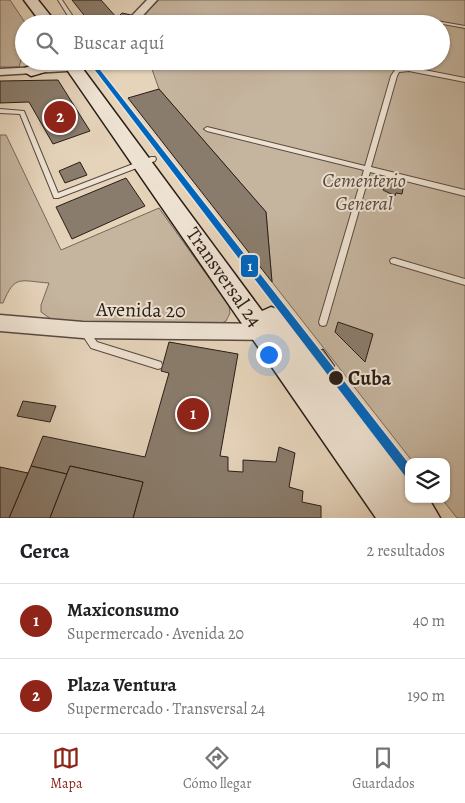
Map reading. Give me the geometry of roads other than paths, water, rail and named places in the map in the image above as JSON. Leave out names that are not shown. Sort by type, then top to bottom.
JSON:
[{"type":"main road","points":[[21,0],[32,15]]},
{"type":"main road","points":[[31,0],[43,15]]},
{"type":"main road","name":"Transversal 24","points":[[84,70],[148,162],[272,332],[395,518]]},
{"type":"main road","name":"Transversal 24","points":[[272,332],[405,493]]},
{"type":"main road","name":"Transversal 24","points":[[413,503],[424,518]]},
{"type":"street","points":[[138,15],[152,0]]},
{"type":"street","points":[[0,72],[38,70]]},
{"type":"street","name":"Avenida 20","points":[[0,324],[83,330],[272,332]]},
{"type":"lane","points":[[60,0],[70,15]]},
{"type":"lane","points":[[450,24],[465,27]]},
{"type":"lane","points":[[323,322],[397,71],[403,70]]},
{"type":"lane","points":[[414,70],[465,80]]},
{"type":"lane","points":[[0,112],[22,112],[56,196],[148,162]]},
{"type":"lane","points":[[207,129],[465,193]]},
{"type":"lane","points":[[394,261],[465,282]]},
{"type":"lane","points":[[83,330],[94,345],[158,365]]},
{"type":"place","name":"Plaza Ventura","points":[[60,117]]},
{"type":"place","name":"Cuba","points":[[336,378]]},
{"type":"place","name":"Maxiconsumo","points":[[193,414]]},
{"type":"park label","name":"Cementerio General","points":[[364,192]]}]
